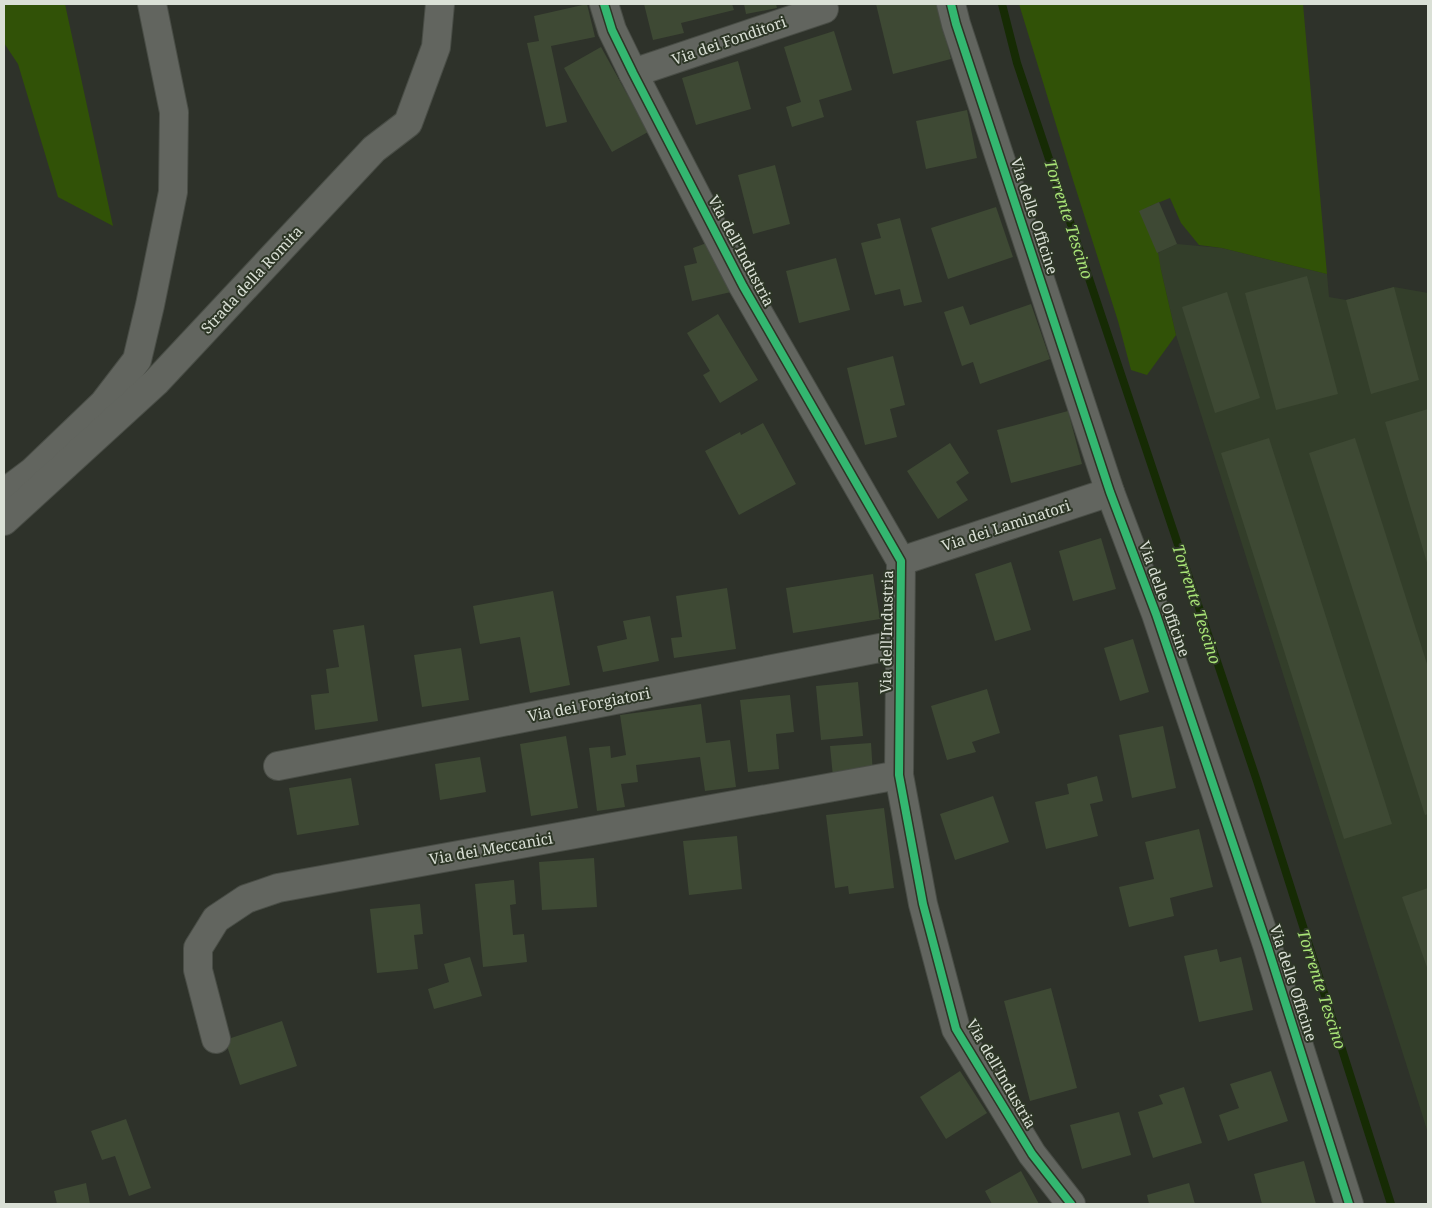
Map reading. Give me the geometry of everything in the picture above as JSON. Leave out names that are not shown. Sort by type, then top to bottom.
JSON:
[{"type":"street","points":[[4,493],[32,472],[104,403],[136,360],[150,305],[173,192],[174,112],[152,4]]},
{"type":"street","name":"Strada della Romita","points":[[4,521],[156,382],[374,149],[408,123],[436,47],[440,4]]},
{"type":"street","name":"Via dell'Industria","points":[[604,4],[612,30],[633,73],[743,286],[902,561],[899,775],[923,904],[956,1029],[1032,1154],[1071,1204]]},
{"type":"street","name":"Via delle Officine","points":[[951,4],[1110,492],[1156,614],[1267,945],[1349,1204]]},
{"type":"street","name":"Via dei Fonditori","points":[[633,73],[824,9]]},
{"type":"street","name":"Via dei Laminatori","points":[[902,561],[1110,492]]},
{"type":"street","name":"Via dei Forgiatori","points":[[278,766],[900,644]]},
{"type":"street","name":"Via dei Meccanici","points":[[216,1039],[198,970],[198,948],[216,919],[246,899],[278,888],[899,775]]},
{"type":"shaded area","points":[[1177,244],[1222,248],[1327,274],[1329,297],[1346,300],[1394,287],[1428,293],[1428,1133],[1176,335],[1157,253]]},
{"type":"green space","points":[[4,4],[65,4],[113,226],[58,197],[18,64],[4,43]]},
{"type":"green space","points":[[1019,4],[1303,4],[1327,274],[1222,248],[1199,245],[1181,223],[1170,198],[1150,206],[1161,270],[1176,335],[1147,375],[1131,370],[1118,321]]},
{"type":"building","points":[[587,4],[595,37],[551,46],[567,122],[546,127],[527,43],[539,41],[534,16]]},
{"type":"building","points":[[644,4],[732,4],[734,10],[681,23],[684,33],[653,40]]},
{"type":"building","points":[[744,4],[776,4],[777,8],[746,14]]},
{"type":"building","points":[[876,4],[937,4],[951,59],[893,74]]},
{"type":"building","points":[[834,31],[852,90],[819,100],[824,117],[792,127],[786,107],[801,102],[784,47]]},
{"type":"building","points":[[601,47],[648,132],[612,152],[564,68]]},
{"type":"building","points":[[738,61],[751,109],[696,125],[682,78]]},
{"type":"building","points":[[967,110],[977,158],[926,169],[916,121]]},
{"type":"building","points":[[775,165],[790,224],[753,234],[738,175]]},
{"type":"building","points":[[1159,202],[1177,244],[1157,253],[1139,211]]},
{"type":"building","points":[[996,207],[1013,257],[948,279],[931,228]]},
{"type":"building","points":[[900,218],[922,302],[904,306],[900,289],[875,295],[861,243],[881,238],[877,224]]},
{"type":"building","points":[[712,241],[731,292],[692,301],[684,266],[697,263],[693,248]]},
{"type":"building","points":[[836,258],[850,310],[799,323],[786,271]]},
{"type":"building","points":[[1307,276],[1338,394],[1276,410],[1245,293]]},
{"type":"building","points":[[1394,287],[1419,380],[1371,394],[1346,300]]},
{"type":"building","points":[[1227,292],[1260,398],[1215,413],[1182,307]]},
{"type":"building","points":[[1031,304],[1050,359],[980,384],[973,362],[962,366],[944,312],[963,306],[970,325]]},
{"type":"building","points":[[718,314],[758,380],[720,403],[703,375],[710,371],[687,333]]},
{"type":"building","points":[[893,356],[905,405],[890,409],[897,437],[865,445],[847,368]]},
{"type":"building","points":[[1428,409],[1428,566],[1385,422]]},
{"type":"building","points":[[1068,411],[1082,464],[1011,483],[997,430]]},
{"type":"building","points":[[763,423],[796,484],[739,515],[705,451],[740,432],[741,435]]},
{"type":"building","points":[[1269,438],[1392,824],[1344,839],[1221,453]]},
{"type":"building","points":[[1355,438],[1428,667],[1428,814],[1425,815],[1309,453]]},
{"type":"building","points":[[950,443],[969,473],[956,482],[968,500],[938,519],[907,471]]},
{"type":"building","points":[[1101,538],[1116,589],[1073,601],[1059,551]]},
{"type":"building","points":[[1011,562],[1031,630],[995,641],[975,574]]},
{"type":"building","points":[[873,574],[880,619],[793,633],[786,588]]},
{"type":"building","points":[[727,588],[736,649],[674,658],[671,638],[682,637],[676,596]]},
{"type":"building","points":[[553,591],[570,685],[530,693],[520,637],[480,644],[473,606]]},
{"type":"building","points":[[650,616],[659,661],[603,672],[597,646],[627,639],[623,621]]},
{"type":"building","points":[[364,625],[378,721],[315,730],[311,695],[329,693],[326,669],[339,667],[333,630]]},
{"type":"building","points":[[1133,639],[1149,692],[1120,701],[1104,648]]},
{"type":"building","points":[[461,648],[469,700],[422,707],[414,655]]},
{"type":"building","points":[[858,682],[863,736],[821,740],[816,686]]},
{"type":"building","points":[[987,689],[1000,733],[972,742],[976,752],[947,760],[931,706]]},
{"type":"building","points":[[790,695],[794,732],[776,734],[779,769],[748,772],[740,700]]},
{"type":"building","points":[[701,704],[706,743],[730,740],[736,787],[705,791],[700,757],[636,765],[638,782],[621,784],[625,807],[597,811],[589,748],[610,746],[611,758],[626,755],[620,715]]},
{"type":"building","points":[[1163,726],[1176,788],[1132,798],[1119,735]]},
{"type":"building","points":[[566,736],[578,808],[531,816],[520,744]]},
{"type":"building","points":[[871,743],[873,775],[833,777],[830,746]]},
{"type":"building","points":[[480,757],[486,792],[440,800],[435,764]]},
{"type":"building","points":[[1097,776],[1103,801],[1090,804],[1098,836],[1046,849],[1035,802],[1069,794],[1067,784]]},
{"type":"building","points":[[351,778],[359,825],[297,835],[289,788]]},
{"type":"building","points":[[993,796],[1009,842],[955,860],[940,814]]},
{"type":"building","points":[[884,808],[894,888],[849,894],[848,886],[835,888],[826,815]]},
{"type":"building","points":[[1199,829],[1213,887],[1170,898],[1174,916],[1129,927],[1119,887],[1154,879],[1145,842]]},
{"type":"building","points":[[737,836],[742,889],[689,895],[683,841]]},
{"type":"building","points":[[594,858],[597,907],[542,910],[539,862]]},
{"type":"building","points":[[514,880],[516,904],[510,905],[513,935],[524,934],[527,962],[483,967],[475,884]]},
{"type":"building","points":[[1428,888],[1428,970],[1402,897]]},
{"type":"building","points":[[420,904],[423,934],[414,935],[418,969],[377,973],[370,909]]},
{"type":"building","points":[[1217,949],[1220,962],[1241,957],[1253,1010],[1199,1022],[1184,956]]},
{"type":"building","points":[[470,957],[482,996],[434,1009],[428,989],[449,982],[444,964]]},
{"type":"building","points":[[1051,988],[1077,1088],[1030,1101],[1004,1001]]},
{"type":"building","points":[[282,1021],[297,1066],[240,1085],[225,1040]]},
{"type":"building","points":[[960,1071],[987,1113],[946,1139],[920,1097]]},
{"type":"building","points":[[1271,1071],[1288,1121],[1228,1141],[1219,1115],[1239,1108],[1230,1084]]},
{"type":"building","points":[[1184,1087],[1202,1143],[1153,1158],[1138,1112],[1163,1104],[1159,1095]]},
{"type":"building","points":[[1119,1112],[1131,1155],[1082,1169],[1070,1125]]},
{"type":"building","points":[[126,1119],[151,1188],[129,1196],[115,1156],[102,1160],[91,1131]]},
{"type":"building","points":[[1304,1161],[1316,1204],[1262,1204],[1254,1174]]},
{"type":"building","points":[[1021,1171],[1039,1204],[992,1204],[985,1191]]},
{"type":"building","points":[[86,1183],[90,1204],[57,1204],[54,1191]]},
{"type":"building","points":[[1189,1183],[1195,1204],[1149,1204],[1147,1195]]},
{"type":"waterway","name":"Torrente Tescino","points":[[1002,4],[1017,63],[1257,781],[1391,1204]]},
{"type":"cycle path","points":[[604,4],[612,30],[633,73],[743,286],[901,561],[899,775],[923,904],[956,1029],[1032,1154],[1071,1204]]},
{"type":"cycle path","points":[[951,4],[1110,492],[1156,614],[1267,945],[1349,1204]]}]
